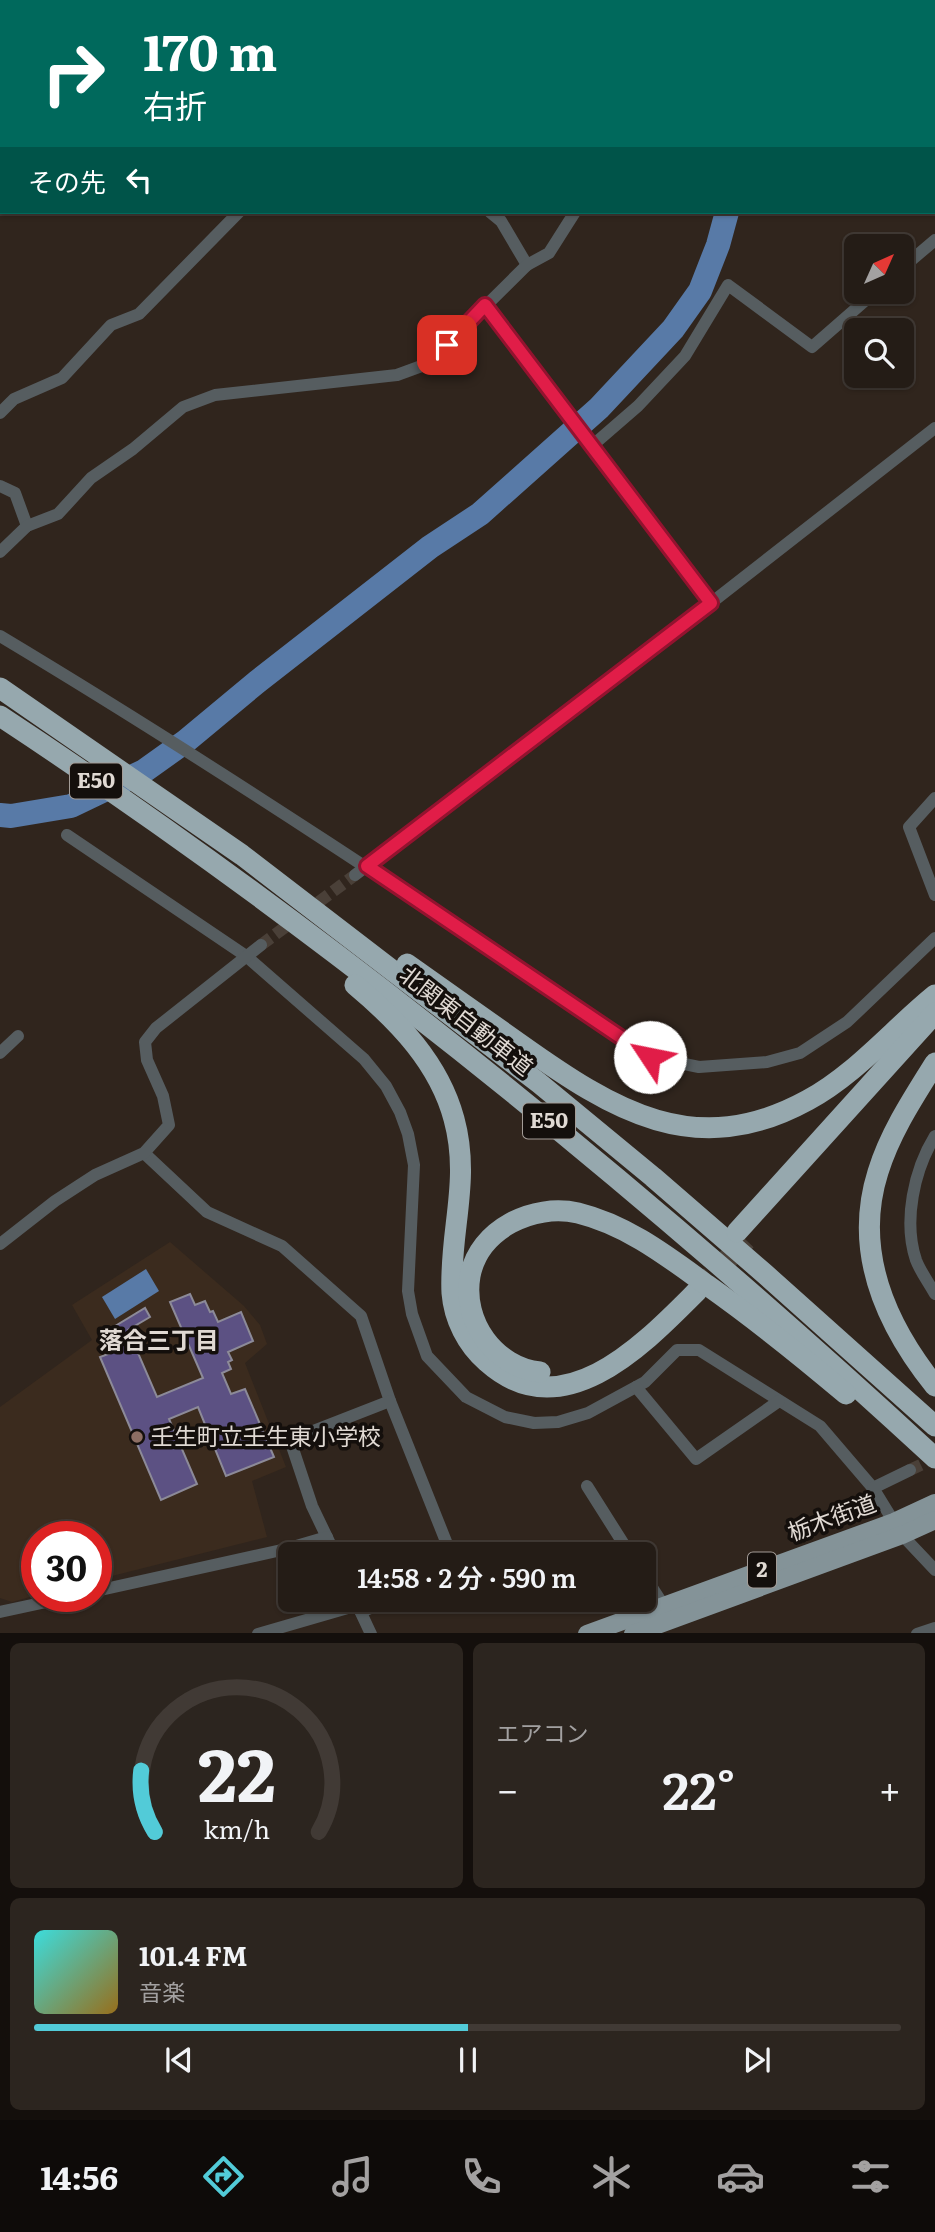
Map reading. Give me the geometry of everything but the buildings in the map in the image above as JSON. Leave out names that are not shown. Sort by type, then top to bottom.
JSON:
[{"type":"highway","name":"北関東自動車道","points":[[0,688],[242,855],[519,1067],[612,1142],[765,1274],[935,1426]]},
{"type":"highway","name":"北関東自動車道","points":[[0,716],[324,944],[524,1101],[750,1292],[935,1458]]},
{"type":"highway","points":[[141,813],[220,882],[375,1001],[419,1048],[432,1068],[453,1116],[461,1163],[452,1296],[466,1337],[491,1366],[505,1376],[542,1386],[561,1385],[599,1373],[622,1361],[641,1346],[692,1287],[611,1353],[575,1368],[537,1372],[504,1359],[481,1336],[474,1319],[469,1296],[470,1276],[476,1258],[491,1238],[511,1221],[552,1211],[575,1212],[632,1233],[738,1307],[935,1470]]},
{"type":"highway","points":[[242,855],[344,919],[579,1086],[633,1114],[676,1125],[697,1127],[742,1124],[786,1111],[811,1099],[858,1064],[935,995]]},
{"type":"highway","points":[[935,1013],[742,1236],[935,1032]]},
{"type":"highway","points":[[935,1063],[905,1111],[878,1173],[869,1231],[879,1291],[889,1315],[903,1342],[935,1386]]},
{"type":"main road","name":"栃木街道","points":[[633,1633],[898,1528],[935,1503]]},
{"type":"main road","name":"栃木街道","points":[[587,1633],[898,1528],[935,1520]]},
{"type":"street","points":[[0,413],[14,399],[62,378],[111,325],[139,314],[237,214]]},
{"type":"street","points":[[493,214],[501,220],[527,265]]},
{"type":"street","points":[[0,552],[27,526],[58,513],[90,478],[133,449],[183,407],[215,395],[397,375],[428,364],[527,265],[549,253],[574,214]]},
{"type":"street","points":[[914,258],[935,240]]},
{"type":"street","points":[[589,440],[638,406],[684,356],[728,285],[811,347],[861,304]]},
{"type":"street","points":[[485,305],[711,603]]},
{"type":"street","points":[[355,875],[935,428]]},
{"type":"street","points":[[0,486],[15,493],[27,526]]},
{"type":"street","points":[[0,636],[139,719],[367,866],[650,1057],[699,1067],[766,1062],[800,1053],[847,1022],[935,938]]},
{"type":"street","points":[[935,798],[909,827],[935,895]]},
{"type":"street","points":[[66,835],[246,956],[364,1059],[386,1086],[408,1134],[414,1165],[408,1291],[417,1333],[427,1356],[466,1397],[505,1417],[534,1423],[558,1422],[588,1413],[645,1382],[677,1350],[699,1350],[820,1426],[873,1488],[898,1528],[935,1570]]},
{"type":"street","points":[[0,1244],[55,1200],[94,1175],[144,1153],[169,1125],[163,1096],[146,1060],[145,1042],[156,1028],[261,945]]},
{"type":"street","points":[[0,1053],[19,1036]]},
{"type":"street","points":[[935,1136],[914,1192],[910,1223],[916,1260],[935,1294]]},
{"type":"street","points":[[144,1153],[207,1212],[282,1246],[361,1316],[390,1401],[446,1542]]},
{"type":"street","points":[[636,1387],[696,1459],[779,1401]]},
{"type":"street","points":[[329,1542],[312,1506],[290,1440],[390,1401]]},
{"type":"street","points":[[873,1488],[910,1470]]},
{"type":"street","points":[[587,1486],[622,1542]]},
{"type":"street","points":[[112,1587],[286,1549],[327,1537]]},
{"type":"street","points":[[656,1594],[664,1606]]},
{"type":"street","points":[[0,1612],[21,1607]]},
{"type":"street","points":[[258,1633],[333,1612]]},
{"type":"street","points":[[361,1612],[371,1633]]},
{"type":"street","points":[[917,1633],[935,1628]]},
{"type":"shaded area","name":"壬生町立壬生東小学校","points":[[170,1242],[244,1306],[260,1325],[267,1344],[245,1363],[286,1467],[252,1481],[267,1537],[112,1576],[112,1521],[21,1521],[21,1599],[12,1602],[0,1598],[0,1407],[92,1340],[72,1305]]},
{"type":"water","points":[[146,1269],[159,1291],[115,1319],[102,1297]]},
{"type":"waterway","points":[[0,815],[11,816],[71,806],[144,771],[186,741],[430,547],[480,514],[599,408],[673,329],[700,291],[726,214]]},
{"type":"tunnel","points":[[261,945],[355,875]]},
{"type":"tunnel","points":[[697,1291],[746,1240]]},
{"type":"tunnel","points":[[910,1470],[935,1458]]},
{"type":"place","name":"壬生町立壬生東小学校","points":[[137,1437]]},
{"type":"district","name":"落合三丁目","points":[[159,1341]]},
{"type":"route","points":[[447,345],[485,305],[711,603],[367,866],[650,1057]]}]
